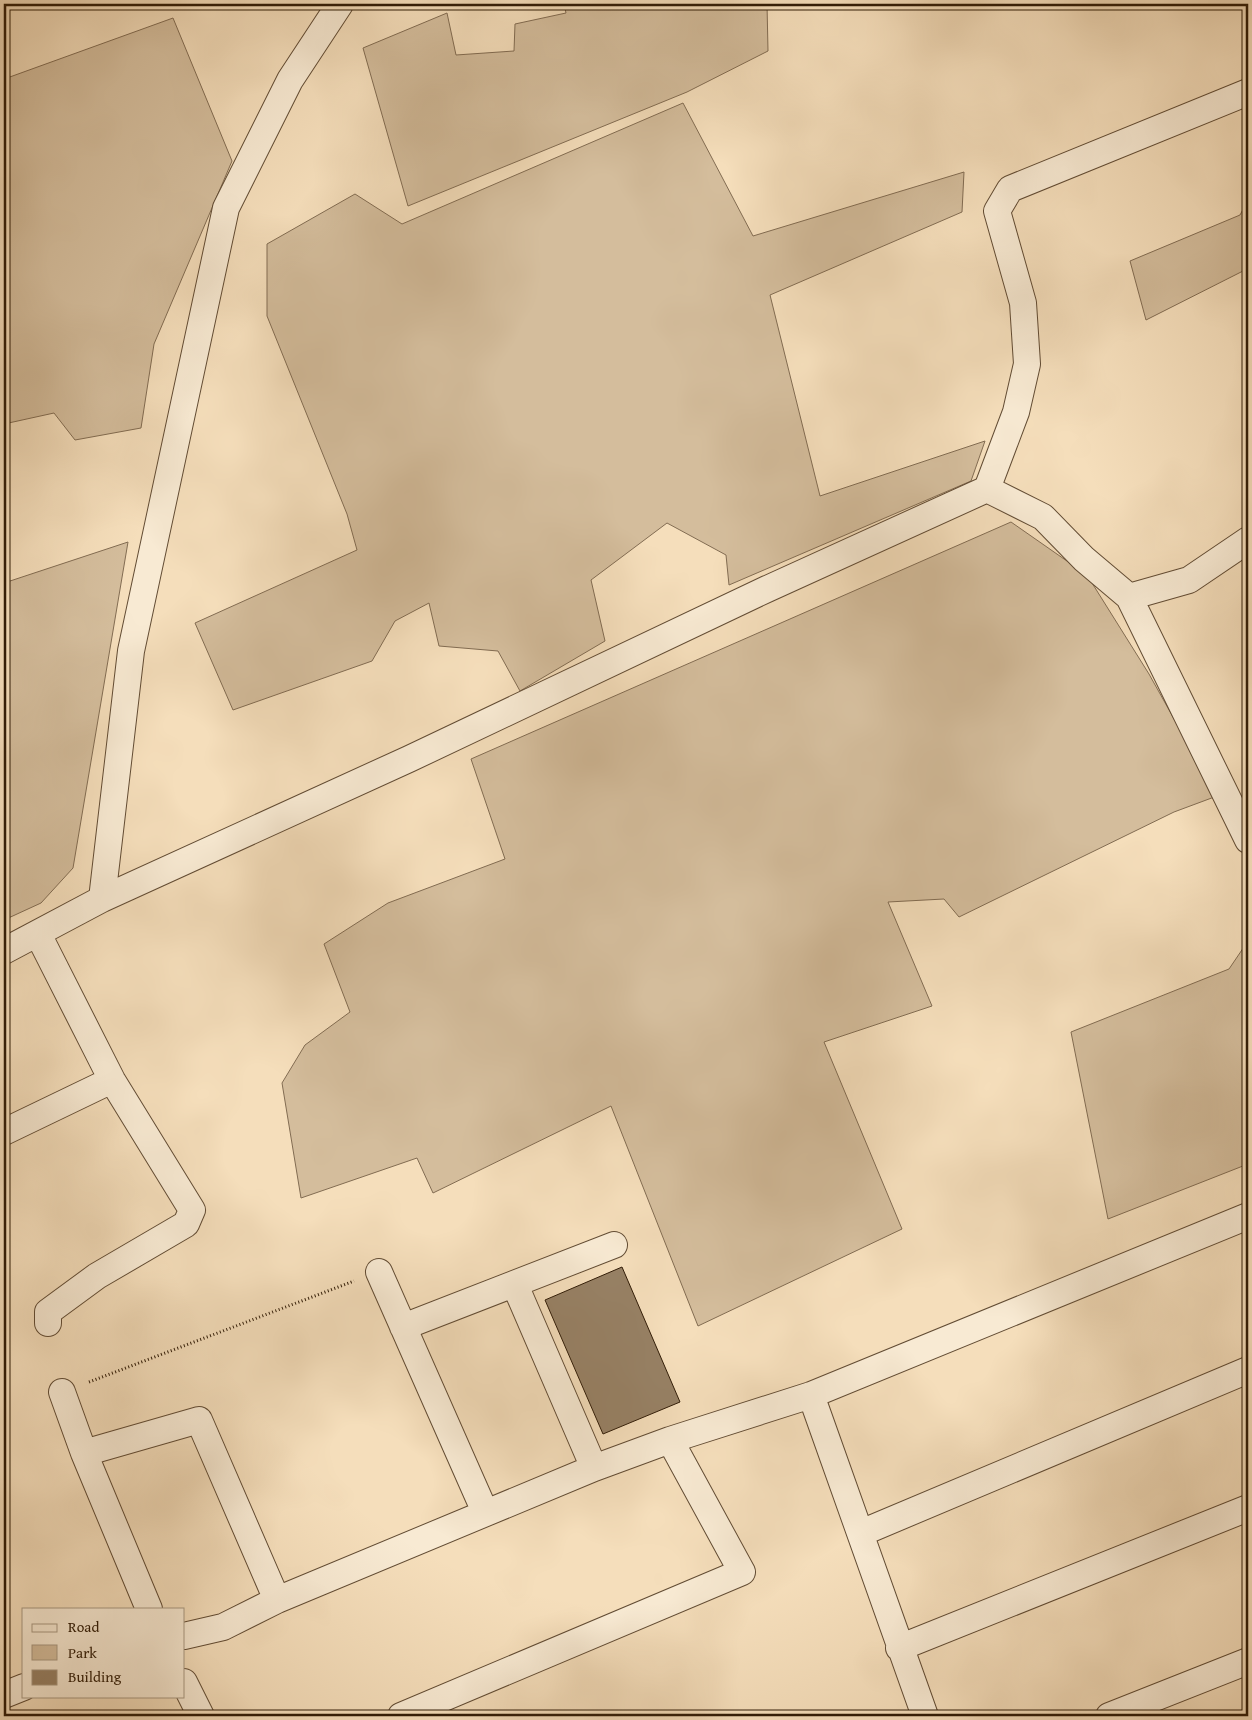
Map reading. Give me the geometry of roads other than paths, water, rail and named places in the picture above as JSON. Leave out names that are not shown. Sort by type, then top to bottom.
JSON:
[{"type":"street","points":[[102,900],[131,651],[226,208],[290,80],[340,4]]},
{"type":"street","points":[[4,951],[102,900],[409,759],[767,589],[987,489],[1016,412],[1027,364],[1023,303],[998,211],[1010,190],[1248,92]]},
{"type":"street","points":[[987,489],[1043,517],[1084,559],[1129,597],[1248,840]]},
{"type":"street","points":[[1129,597],[1189,580],[1248,540]]},
{"type":"street","points":[[38,934],[112,1080],[192,1210],[186,1224],[97,1276],[48,1312],[48,1323]]},
{"type":"street","points":[[4,1132],[112,1080]]},
{"type":"street","points":[[185,1636],[224,1627],[277,1600],[594,1468],[670,1440],[812,1395],[1248,1216]]},
{"type":"street","points":[[403,1328],[614,1245]]},
{"type":"street","points":[[378,1272],[485,1512]]},
{"type":"street","points":[[515,1285],[594,1468]]},
{"type":"street","points":[[861,1533],[1248,1370]]},
{"type":"street","points":[[62,1392],[84,1453],[149,1608]]},
{"type":"street","points":[[812,1395],[899,1648],[925,1716]]},
{"type":"street","points":[[84,1453],[199,1420],[277,1600]]},
{"type":"street","points":[[401,1716],[742,1572],[670,1440]]},
{"type":"street","points":[[899,1648],[1248,1508]]},
{"type":"street","points":[[1109,1716],[1248,1661]]},
{"type":"street","points":[[185,1684],[202,1716]]},
{"type":"street","points":[[4,1696],[22,1688]]}]
